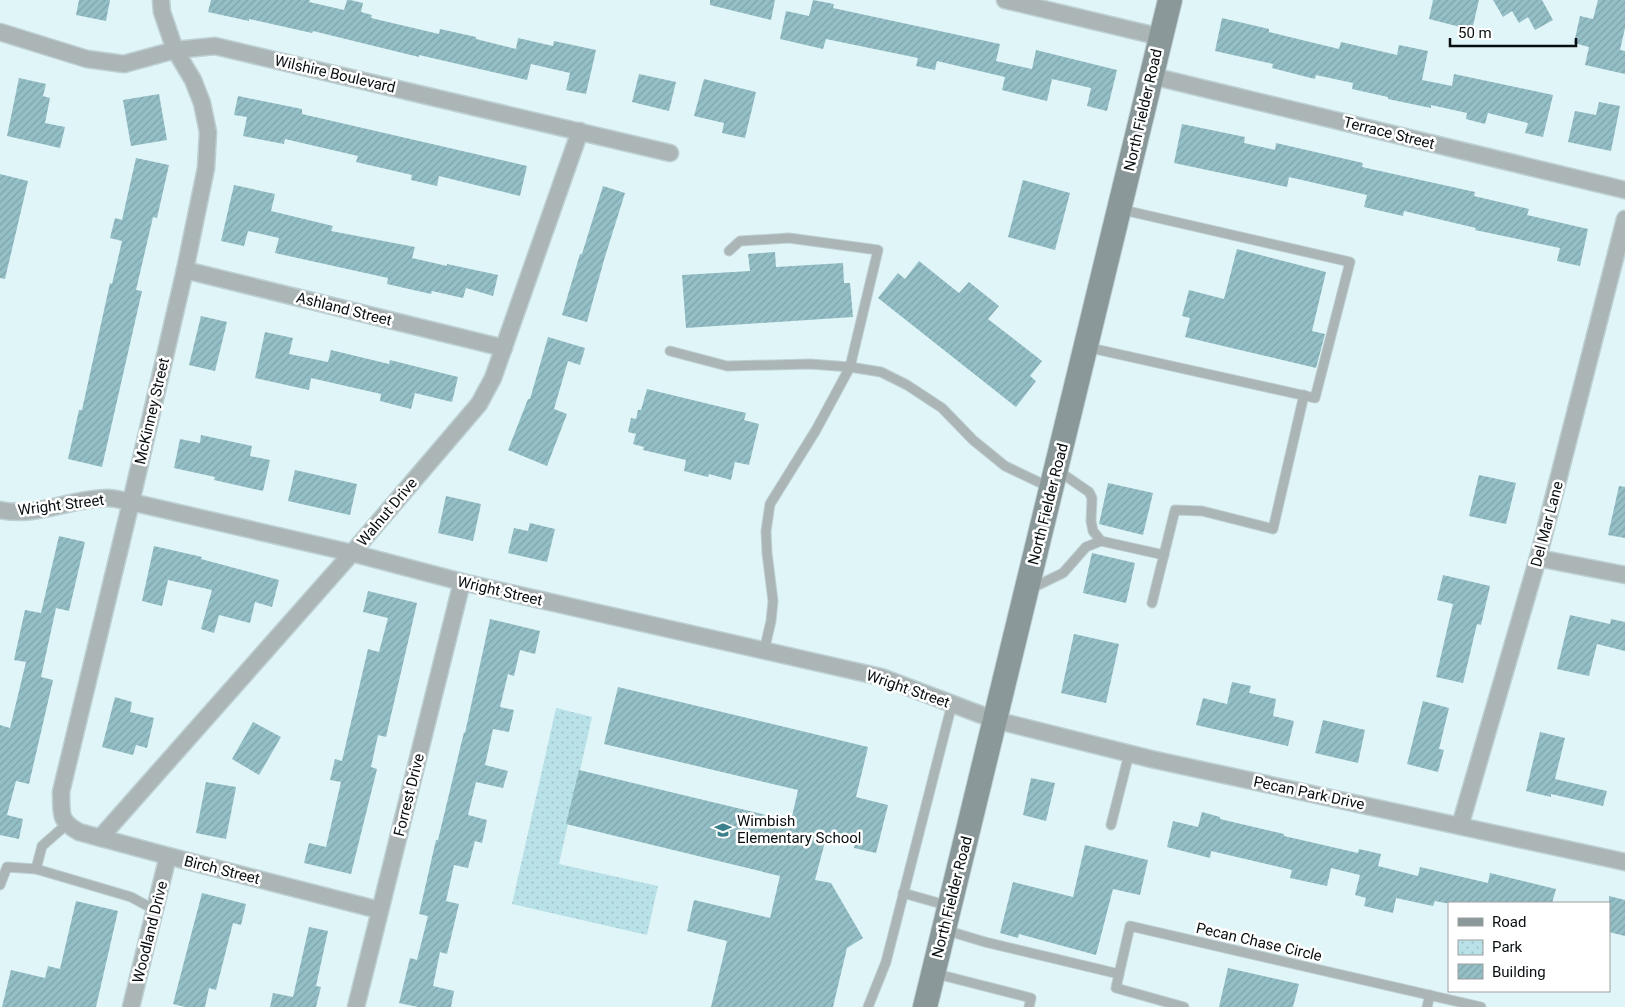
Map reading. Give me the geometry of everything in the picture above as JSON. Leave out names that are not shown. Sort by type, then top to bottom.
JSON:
[{"type":"main road","name":"North Fielder Road","points":[[925,1007],[1170,0]]},
{"type":"street","name":"McKinney Street","points":[[66,825],[62,816],[61,792],[185,270],[206,168],[208,132],[202,103],[192,80],[175,50],[162,12],[161,0]]},
{"type":"street","points":[[1005,0],[1161,37]]},
{"type":"street","name":"Wilshire Boulevard","points":[[0,32],[87,59],[124,64],[175,50],[215,46],[670,153]]},
{"type":"street","name":"Terrace Street","points":[[1152,76],[1625,190]]},
{"type":"street","name":"Walnut Drive","points":[[100,838],[352,553],[479,404],[493,378],[580,131]]},
{"type":"street","name":"Del Mar Lane","points":[[1460,826],[1538,558],[1625,219]]},
{"type":"street","name":"Ashland Street","points":[[185,270],[504,348]]},
{"type":"street","name":"Wright Street","points":[[0,510],[32,512],[108,498],[131,502],[352,553],[462,582],[881,677],[995,720]]},
{"type":"street","points":[[1538,558],[1625,576]]},
{"type":"street","name":"Forrest Drive","points":[[356,1007],[462,582]]},
{"type":"street","name":"Pecan Park Drive","points":[[995,720],[1129,754],[1625,862]]},
{"type":"street","name":"Birch Street","points":[[66,825],[79,832],[100,838],[380,910]]},
{"type":"street","name":"Woodland Drive","points":[[131,1007],[168,856]]},
{"type":"lane","points":[[1086,347],[1315,398],[1350,262],[1119,209]]},
{"type":"lane","points":[[729,251],[740,241],[790,238],[878,250],[850,367],[816,430],[770,504],[766,538],[773,601],[771,621],[764,651]]},
{"type":"lane","points":[[670,351],[727,366],[810,364],[881,372],[907,385],[942,408],[973,440],[1005,466],[1054,479],[1090,492],[1092,498],[1093,531],[1101,541]]},
{"type":"lane","points":[[1152,603],[1175,510],[1202,511],[1273,529],[1304,395]]},
{"type":"lane","points":[[1026,591],[1063,573],[1086,547],[1101,541],[1164,555]]},
{"type":"lane","points":[[868,1007],[886,962],[952,704]]},
{"type":"lane","points":[[1111,825],[1129,754]]},
{"type":"lane","points":[[36,869],[42,846],[66,825]]},
{"type":"lane","points":[[0,885],[7,867],[36,869],[131,897],[155,910]]},
{"type":"lane","points":[[903,893],[950,906]]},
{"type":"lane","name":"Pecan Chase Circle","points":[[1119,974],[1130,926],[1480,1007]]},
{"type":"lane","points":[[944,930],[985,942],[1119,974],[1116,988],[1184,1007]]},
{"type":"lane","points":[[932,973],[1031,998],[1029,1007]]},
{"type":"lane","points":[[1427,1007],[1430,995]]},
{"type":"green space","points":[[556,708],[592,717],[559,864],[658,886],[647,935],[512,904]]},
{"type":"building","points":[[79,0],[110,0],[106,21],[76,15]]},
{"type":"building","points":[[211,0],[310,0],[309,2],[344,10],[347,0],[350,0],[363,3],[361,12],[372,15],[371,18],[439,34],[440,29],[516,49],[518,38],[553,46],[554,41],[596,50],[586,94],[566,90],[570,73],[531,64],[527,80],[419,55],[419,57],[313,31],[312,33],[208,12]]},
{"type":"building","points":[[710,0],[775,0],[771,20],[710,5]]},
{"type":"building","points":[[813,0],[834,4],[833,8],[1000,44],[996,61],[1032,69],[1036,50],[1117,70],[1107,111],[1087,106],[1091,88],[1052,79],[1047,101],[1002,90],[1005,77],[937,61],[935,70],[916,66],[918,58],[826,39],[823,49],[780,39],[786,11],[809,16]]},
{"type":"building","points":[[1433,0],[1479,0],[1472,30],[1429,19]]},
{"type":"building","points":[[1493,0],[1542,0],[1553,20],[1535,30],[1528,17],[1519,23],[1512,11],[1503,17]]},
{"type":"building","points":[[1598,0],[1625,0],[1625,28],[1620,50],[1625,51],[1625,74],[1585,65],[1589,47],[1574,43],[1580,16],[1593,19]]},
{"type":"building","points":[[1222,18],[1339,49],[1341,42],[1397,55],[1399,45],[1428,51],[1422,80],[1452,86],[1454,74],[1553,95],[1543,137],[1525,133],[1528,123],[1488,113],[1485,124],[1466,119],[1467,113],[1431,105],[1431,108],[1388,99],[1388,97],[1352,89],[1353,83],[1316,75],[1315,79],[1272,68],[1273,64],[1215,51]]},
{"type":"building","points":[[639,74],[676,82],[669,111],[632,102]]},
{"type":"building","points":[[19,78],[46,84],[43,96],[50,98],[45,123],[65,127],[60,148],[7,136]]},
{"type":"building","points":[[704,79],[756,92],[745,138],[722,133],[724,123],[694,116]]},
{"type":"building","points":[[159,94],[167,140],[131,146],[123,100]]},
{"type":"building","points":[[238,96],[302,109],[302,114],[527,166],[520,196],[439,176],[437,186],[411,180],[412,175],[356,162],[358,156],[285,139],[284,144],[243,136],[247,117],[234,115]]},
{"type":"building","points":[[1599,102],[1620,106],[1611,151],[1568,142],[1575,111],[1596,115]]},
{"type":"building","points":[[1182,124],[1245,137],[1244,143],[1275,150],[1276,143],[1363,163],[1362,167],[1475,192],[1474,196],[1529,209],[1527,215],[1588,229],[1580,266],[1557,261],[1560,248],[1475,230],[1476,228],[1404,211],[1403,216],[1364,207],[1367,195],[1289,177],[1287,187],[1174,163]]},
{"type":"building","points":[[136,158],[169,165],[157,218],[153,217],[136,290],[142,291],[102,467],[68,459],[79,410],[82,410],[110,283],[112,284],[122,241],[110,238],[115,218],[122,220]]},
{"type":"building","points":[[0,174],[28,181],[5,279],[0,278]]},
{"type":"building","points":[[1023,180],[1070,193],[1055,250],[1008,237]]},
{"type":"building","points":[[234,185],[275,194],[271,211],[333,226],[331,231],[415,247],[412,258],[498,275],[493,296],[466,288],[463,298],[432,291],[431,294],[387,284],[388,278],[275,253],[279,238],[248,231],[244,246],[221,241]]},
{"type":"building","points":[[603,186],[625,193],[587,322],[562,315]]},
{"type":"building","points":[[1237,249],[1326,272],[1312,331],[1325,334],[1316,368],[1185,337],[1190,318],[1182,316],[1189,290],[1224,299]]},
{"type":"building","points":[[775,252],[776,267],[843,263],[844,283],[850,283],[853,317],[686,328],[682,275],[750,271],[748,254]]},
{"type":"building","points":[[919,261],[959,293],[969,282],[999,306],[988,319],[1042,361],[1030,376],[1036,381],[1016,407],[878,298],[898,273],[905,279]]},
{"type":"building","points":[[201,316],[227,322],[215,371],[189,365]]},
{"type":"building","points":[[265,332],[293,338],[289,354],[328,362],[331,350],[389,364],[390,360],[458,377],[452,402],[415,393],[411,409],[380,401],[381,394],[311,378],[309,390],[255,378]]},
{"type":"building","points":[[548,337],[585,348],[580,365],[568,361],[554,409],[567,414],[547,466],[508,450],[528,399],[530,399]]},
{"type":"building","points":[[647,389],[746,413],[744,420],[759,424],[749,465],[735,462],[731,480],[709,474],[708,477],[684,471],[686,460],[643,450],[644,447],[633,444],[636,434],[628,432],[631,418],[636,419],[638,410],[641,410]]},
{"type":"building","points":[[201,435],[252,446],[250,456],[270,460],[263,491],[214,480],[215,477],[174,468],[180,439],[200,443]]},
{"type":"building","points":[[295,470],[357,484],[350,515],[288,501]]},
{"type":"building","points":[[1479,475],[1516,483],[1506,524],[1469,516]]},
{"type":"building","points":[[1108,483],[1153,493],[1143,535],[1099,524]]},
{"type":"building","points":[[1619,486],[1625,487],[1625,538],[1608,535]]},
{"type":"building","points":[[446,496],[481,504],[473,541],[438,533]]},
{"type":"building","points":[[530,523],[555,529],[547,562],[508,553],[514,528],[528,531]]},
{"type":"building","points":[[59,536],[85,542],[69,611],[56,608],[41,677],[53,680],[29,784],[16,781],[7,815],[23,819],[19,839],[0,835],[0,725],[10,728],[26,662],[14,660],[25,610],[41,613]]},
{"type":"building","points":[[154,546],[202,557],[201,559],[279,580],[272,607],[255,602],[250,623],[219,615],[214,633],[201,629],[212,590],[168,580],[162,606],[142,601]]},
{"type":"building","points":[[1092,553],[1135,563],[1126,603],[1083,593]]},
{"type":"building","points":[[1443,575],[1490,586],[1481,625],[1477,624],[1463,683],[1436,677],[1453,604],[1437,600]]},
{"type":"building","points":[[368,591],[417,603],[386,737],[378,735],[371,767],[377,769],[351,874],[304,863],[309,843],[326,847],[341,782],[330,780],[335,759],[342,761],[368,649],[379,652],[388,618],[363,612]]},
{"type":"building","points":[[1570,615],[1610,624],[1611,619],[1625,622],[1625,651],[1597,644],[1589,676],[1557,669]]},
{"type":"building","points":[[490,619],[540,631],[535,654],[520,650],[514,676],[508,674],[500,707],[514,710],[509,732],[493,729],[485,765],[508,771],[503,788],[476,782],[468,815],[487,820],[482,843],[475,841],[468,868],[454,865],[446,901],[459,904],[447,954],[440,952],[433,986],[454,991],[451,1007],[418,1007],[399,1003],[410,958],[417,960],[428,916],[419,914],[436,840],[438,840],[465,733]]},
{"type":"building","points":[[1074,634],[1119,644],[1106,703],[1061,693]]},
{"type":"building","points":[[1232,682],[1251,686],[1249,693],[1276,699],[1273,716],[1294,721],[1288,746],[1196,725],[1203,698],[1227,704]]},
{"type":"building","points":[[618,687],[868,747],[856,797],[888,805],[876,853],[854,848],[855,841],[827,834],[815,880],[831,883],[863,938],[847,948],[833,1007],[711,1007],[727,941],[687,931],[694,900],[770,918],[780,876],[566,824],[579,770],[791,821],[798,790],[604,744]]},
{"type":"building","points":[[115,697],[132,702],[130,712],[154,718],[147,748],[136,745],[133,755],[102,747]]},
{"type":"building","points":[[1423,701],[1449,708],[1439,749],[1444,750],[1438,772],[1407,764]]},
{"type":"building","points":[[1323,720],[1365,730],[1358,763],[1315,753]]},
{"type":"building","points":[[253,722],[281,737],[259,775],[232,759]]},
{"type":"building","points":[[1540,732],[1565,738],[1555,779],[1607,791],[1603,806],[1551,794],[1551,797],[1526,791]]},
{"type":"building","points":[[1031,778],[1055,783],[1046,821],[1023,815]]},
{"type":"building","points":[[206,782],[236,787],[226,839],[196,833]]},
{"type":"building","points":[[1202,812],[1220,817],[1220,819],[1284,834],[1284,836],[1358,853],[1359,849],[1381,854],[1378,866],[1418,876],[1420,867],[1488,883],[1490,873],[1556,889],[1552,902],[1445,903],[1435,901],[1433,906],[1396,898],[1393,913],[1364,906],[1366,898],[1355,895],[1360,875],[1331,868],[1327,886],[1290,878],[1292,870],[1211,851],[1210,858],[1167,847],[1173,821],[1198,827]]},
{"type":"building","points":[[1085,845],[1148,860],[1140,895],[1113,889],[1096,955],[1019,934],[1018,938],[1000,933],[1013,882],[1073,897]]},
{"type":"building","points":[[202,893],[246,904],[241,925],[233,923],[216,990],[209,988],[205,1007],[185,1007],[173,1004]]},
{"type":"building","points":[[1609,896],[1625,900],[1625,936],[1610,932]]},
{"type":"building","points":[[76,901],[118,911],[96,1007],[2,1007],[11,970],[45,978],[48,966],[60,969]]},
{"type":"building","points":[[309,927],[328,931],[316,986],[321,987],[316,1007],[270,1007],[273,993],[293,997]]},
{"type":"building","points":[[1228,968],[1299,984],[1293,1007],[1219,1007]]},
{"type":"place","name":"Wimbish Elementary School","points":[[723,830]]}]
